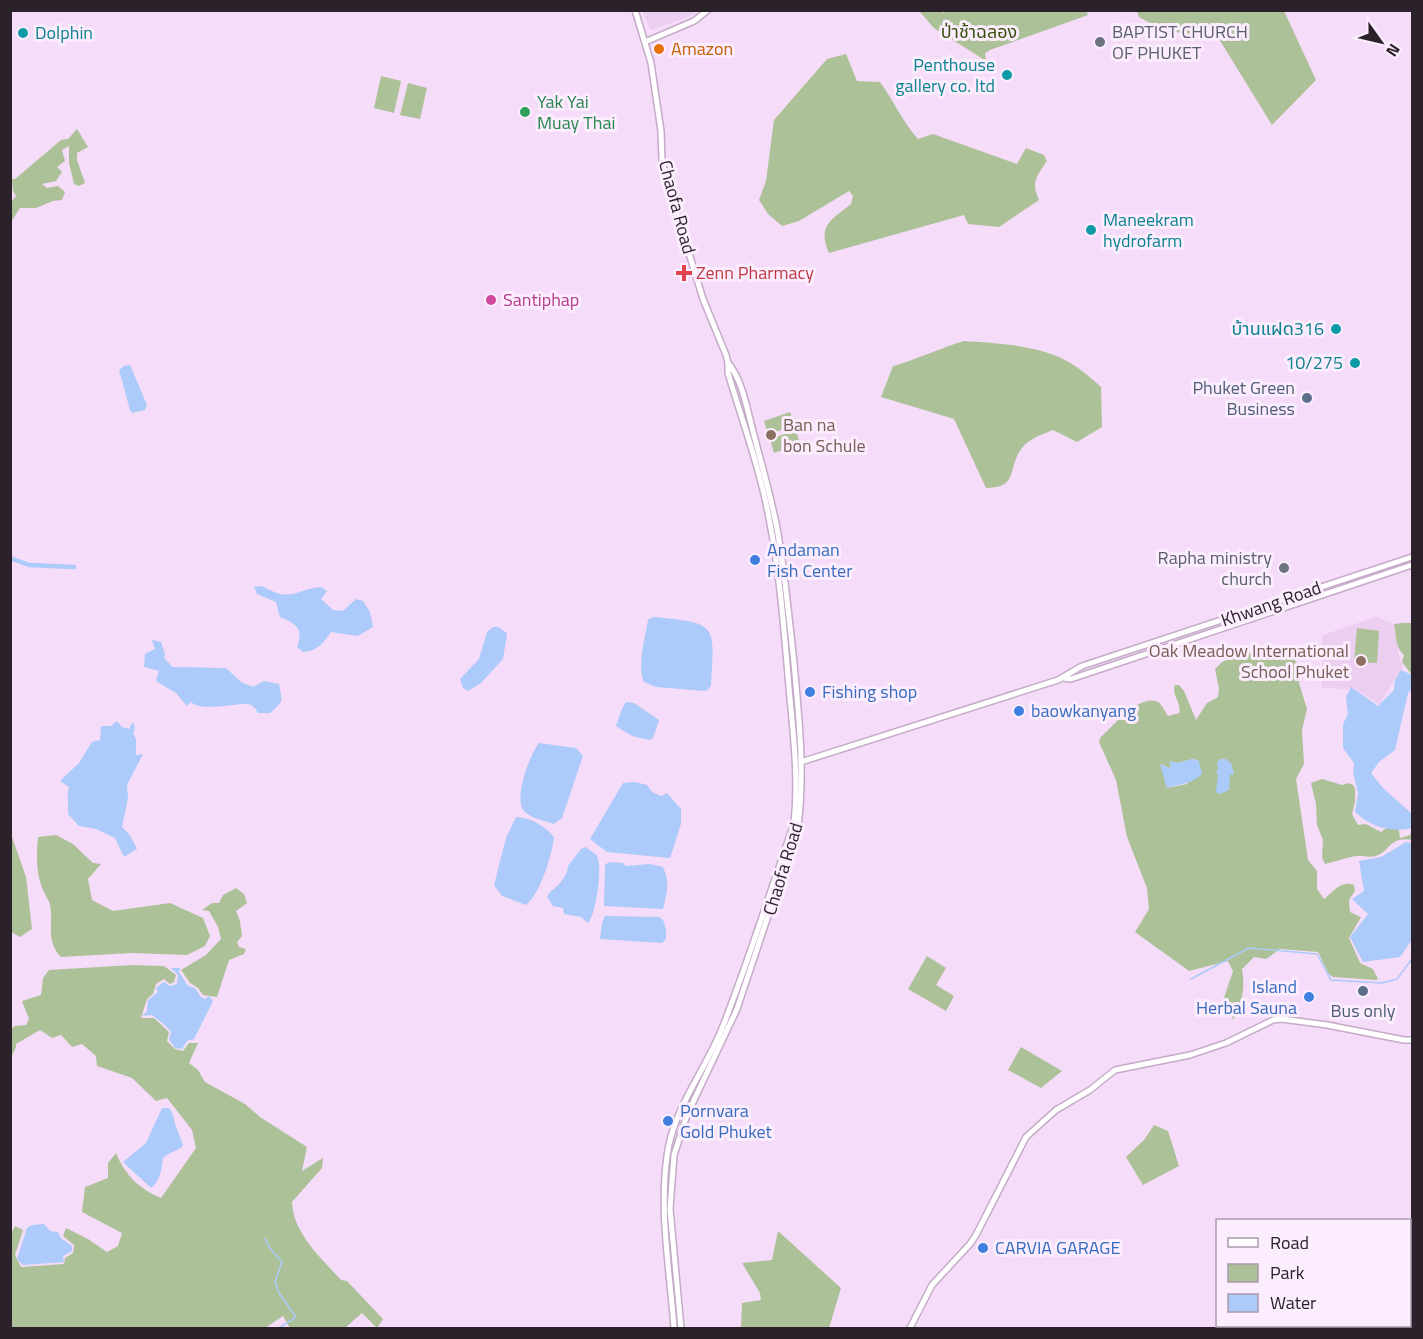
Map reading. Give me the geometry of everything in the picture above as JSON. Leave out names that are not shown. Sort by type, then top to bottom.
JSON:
[{"type":"main road","name":"Chaofa Road","points":[[635,10],[651,63],[662,131],[662,161],[669,188],[703,299],[728,363],[728,372],[769,515],[776,555],[802,795],[798,826],[737,1009],[687,1115],[674,1155],[670,1209],[681,1329]]},
{"type":"main road","points":[[645,42],[694,21],[708,10]]},
{"type":"main road","name":"Khwang Road","points":[[1064,678],[1082,666],[1413,557]]},
{"type":"main road","name":"Khwang Road","points":[[799,762],[1064,678],[1071,679],[1413,565]]},
{"type":"main road","points":[[1239,615],[1241,622]]},
{"type":"main road","points":[[1153,644],[1155,651]]},
{"type":"main road","name":"Chaofa Road","points":[[674,1329],[663,1197],[667,1153],[673,1128],[722,1028],[794,824],[799,762]]},
{"type":"main road","points":[[910,1329],[932,1284],[976,1235],[1026,1137],[1056,1110],[1090,1090],[1115,1070],[1190,1055],[1226,1043],[1273,1020],[1290,1018],[1396,1039],[1413,1040]]},
{"type":"shaded area","points":[[642,11],[698,11],[693,15],[651,30]]},
{"type":"shaded area","name":"Oak Meadow International School Phuket","points":[[1376,617],[1393,623],[1403,667],[1379,704],[1352,687],[1348,689],[1322,688],[1323,635]]},
{"type":"green space","name":"ป่าช้าฉลอง","points":[[951,10],[1086,10],[1088,15],[990,50],[985,53],[986,61],[934,28],[919,11],[941,11],[943,13]]},
{"type":"green space","points":[[1137,11],[1284,11],[1316,80],[1272,125],[1219,39],[1163,30],[1139,17]]},
{"type":"green space","points":[[846,54],[857,81],[880,82],[918,139],[933,134],[1017,164],[1026,148],[1044,155],[1047,161],[1035,184],[1039,200],[999,227],[968,224],[964,215],[829,253],[825,230],[832,219],[851,204],[853,196],[849,191],[799,221],[782,226],[768,214],[759,200],[766,181],[774,120],[827,59]]},
{"type":"green space","points":[[381,76],[401,81],[394,113],[374,108]]},
{"type":"green space","points":[[408,83],[427,88],[420,119],[400,115]]},
{"type":"green space","points":[[77,129],[88,147],[77,153],[77,160],[85,183],[79,186],[74,184],[69,163],[69,146],[62,150],[65,161],[57,167],[62,172],[56,181],[42,184],[47,188],[58,186],[65,192],[62,200],[36,208],[20,208],[11,222],[11,202],[16,196],[12,179],[15,179],[61,140],[68,139]]},
{"type":"green space","points":[[964,341],[1027,348],[1052,354],[1073,365],[1101,387],[1102,427],[1077,442],[1053,430],[1033,439],[1021,449],[1006,482],[986,488],[954,419],[881,397],[893,366]]},
{"type":"green space","points":[[790,412],[795,426],[768,434],[764,421]]},
{"type":"green space","points":[[796,430],[800,444],[774,453],[770,439]]},
{"type":"green space","points":[[1412,623],[1412,675],[1402,662],[1404,655],[1396,641],[1394,624]]},
{"type":"green space","points":[[1357,628],[1379,631],[1377,663],[1354,662]]},
{"type":"green space","points":[[1280,646],[1288,650],[1302,671],[1299,683],[1307,709],[1302,730],[1304,764],[1296,779],[1308,860],[1317,871],[1317,889],[1324,899],[1341,885],[1354,885],[1355,891],[1349,900],[1350,912],[1361,917],[1349,938],[1360,963],[1373,969],[1378,979],[1333,977],[1328,973],[1318,952],[1280,949],[1266,959],[1254,957],[1242,969],[1242,995],[1233,1020],[1231,1009],[1224,998],[1233,971],[1228,961],[1189,971],[1135,932],[1149,909],[1147,888],[1127,837],[1116,780],[1099,742],[1100,738],[1118,720],[1141,703],[1156,701],[1168,716],[1179,713],[1180,709],[1174,692],[1175,685],[1179,685],[1184,691],[1196,720],[1207,703],[1218,697],[1219,689],[1215,669],[1222,662],[1260,649]],"holes":[[[1193,759],[1199,761],[1187,784],[1167,788],[1161,764],[1169,768],[1170,761],[1177,763]]]},
{"type":"green space","points":[[1322,779],[1342,785],[1349,783],[1353,785],[1355,802],[1352,814],[1358,825],[1366,824],[1381,832],[1388,827],[1394,827],[1399,830],[1400,838],[1410,835],[1412,831],[1412,840],[1404,839],[1394,842],[1376,856],[1359,856],[1325,864],[1322,857],[1323,840],[1317,825],[1316,804],[1311,783]]},
{"type":"green space","points":[[10,831],[26,877],[32,929],[20,937],[11,932]]},
{"type":"green space","points":[[56,835],[73,844],[93,863],[101,864],[88,879],[92,900],[113,911],[170,903],[203,918],[210,936],[205,946],[187,955],[131,953],[61,957],[53,945],[50,905],[39,879],[37,858],[38,837]]},
{"type":"green space","points":[[236,888],[244,894],[247,903],[236,911],[242,936],[237,942],[239,947],[246,949],[244,954],[229,960],[217,997],[203,995],[190,983],[181,970],[206,955],[221,939],[218,927],[209,911],[202,910],[212,903],[219,903],[223,895]]},
{"type":"green space","points":[[927,956],[946,968],[936,985],[954,996],[946,1011],[908,989]]},
{"type":"green space","points":[[132,965],[164,966],[176,975],[174,982],[170,984],[164,979],[156,984],[153,994],[147,999],[141,1018],[154,1018],[169,1032],[167,1041],[175,1049],[183,1051],[189,1043],[198,1043],[189,1063],[198,1070],[205,1082],[245,1104],[260,1117],[307,1147],[302,1171],[323,1158],[322,1168],[292,1202],[297,1224],[317,1254],[341,1280],[347,1281],[383,1319],[377,1328],[362,1313],[345,1328],[290,1328],[283,1316],[265,1328],[11,1328],[10,1236],[15,1226],[23,1230],[15,1255],[21,1267],[64,1264],[65,1258],[73,1253],[74,1245],[63,1236],[66,1228],[107,1252],[118,1246],[122,1233],[82,1212],[85,1187],[108,1178],[108,1163],[116,1153],[134,1180],[161,1198],[196,1148],[192,1130],[167,1098],[156,1101],[132,1078],[97,1066],[96,1056],[82,1044],[72,1047],[61,1035],[52,1038],[40,1030],[16,1044],[11,1058],[11,1029],[15,1026],[26,1025],[29,1019],[22,1001],[41,995],[43,978],[49,970]]},
{"type":"green space","points":[[1021,1047],[1062,1071],[1041,1088],[1008,1070]]},
{"type":"green space","points":[[1154,1125],[1168,1131],[1179,1166],[1143,1185],[1126,1157],[1144,1140]]},
{"type":"green space","points":[[778,1231],[841,1288],[829,1328],[741,1328],[742,1303],[761,1300],[760,1293],[742,1263],[772,1260]]},
{"type":"water","points":[[130,365],[147,405],[145,410],[132,413],[119,370]]},
{"type":"water","points":[[262,586],[286,595],[321,587],[327,591],[321,599],[333,610],[343,611],[356,599],[363,601],[370,612],[373,627],[358,636],[331,632],[316,648],[303,652],[297,647],[300,636],[298,628],[280,617],[276,602],[257,594],[254,587]]},
{"type":"water","points":[[653,617],[690,621],[708,630],[713,649],[711,686],[706,691],[656,687],[644,682],[641,668],[642,652],[648,620]]},
{"type":"water","points":[[493,627],[498,627],[507,633],[503,659],[481,683],[468,691],[463,688],[460,679],[479,659],[487,632]]},
{"type":"water","points":[[152,640],[161,642],[164,658],[173,667],[226,668],[241,682],[253,687],[264,681],[279,684],[280,703],[270,713],[258,713],[255,708],[247,704],[210,707],[191,702],[187,706],[176,693],[156,681],[159,671],[144,667],[145,654],[155,649]]},
{"type":"water","points":[[1401,670],[1412,675],[1412,689],[1408,693],[1395,750],[1379,762],[1371,773],[1383,788],[1412,814],[1412,828],[1396,830],[1382,828],[1368,822],[1355,812],[1358,793],[1353,772],[1354,763],[1343,748],[1343,724],[1348,714],[1346,697],[1351,687],[1378,706],[1394,690],[1395,680]]},
{"type":"water","points":[[626,702],[634,703],[659,720],[653,738],[649,740],[632,736],[616,726]]},
{"type":"water","points":[[117,721],[122,727],[129,729],[133,722],[136,755],[143,754],[127,785],[128,798],[122,827],[130,835],[137,849],[124,857],[115,838],[96,829],[79,826],[68,814],[69,787],[60,781],[79,763],[92,742],[100,740],[101,726],[111,726]]},
{"type":"water","points":[[539,743],[576,748],[583,756],[562,818],[554,824],[530,816],[521,805],[520,797],[524,777]]},
{"type":"water","points":[[1192,759],[1199,761],[1202,774],[1190,782],[1167,788],[1160,764],[1169,768],[1171,766],[1169,761],[1177,763]]},
{"type":"water","points":[[1220,759],[1226,759],[1231,763],[1234,774],[1230,775],[1229,790],[1220,794],[1216,792],[1218,775],[1216,772]]},
{"type":"water","points":[[635,782],[647,785],[652,792],[661,796],[667,793],[681,809],[681,824],[670,858],[607,852],[590,839],[623,783]]},
{"type":"water","points":[[516,817],[537,823],[554,837],[548,864],[536,892],[526,905],[502,896],[494,885],[506,838]]},
{"type":"water","points":[[1406,842],[1412,843],[1412,940],[1400,957],[1363,962],[1350,937],[1368,914],[1352,899],[1364,891],[1359,861],[1381,857]]},
{"type":"water","points":[[586,847],[597,856],[599,861],[596,901],[588,923],[581,917],[564,914],[563,908],[553,906],[547,897],[562,880],[568,866],[581,849]]},
{"type":"water","points":[[609,862],[623,863],[626,866],[650,864],[663,867],[667,893],[663,909],[604,906],[605,865]]},
{"type":"water","points":[[605,916],[659,917],[663,920],[666,939],[662,943],[600,939]]},
{"type":"water","points":[[171,968],[180,968],[179,972],[188,986],[195,988],[201,997],[205,999],[209,996],[213,1001],[194,1039],[187,1041],[182,1049],[175,1048],[169,1039],[171,1032],[166,1026],[152,1015],[142,1016],[147,1011],[148,1000],[158,992],[156,988],[164,982],[170,986],[177,984],[178,975]]},
{"type":"water","points":[[162,1108],[169,1108],[171,1111],[183,1146],[163,1158],[158,1178],[151,1188],[123,1162],[146,1143]]},
{"type":"water","points":[[44,1224],[50,1231],[58,1232],[61,1238],[72,1246],[72,1251],[63,1256],[64,1262],[23,1265],[17,1259],[27,1228]]},
{"type":"waterway","points":[[10,558],[29,565],[74,567]]},
{"type":"waterway","points":[[1191,979],[1249,948],[1317,954],[1331,980],[1382,983],[1397,979],[1412,959]]},
{"type":"waterway","points":[[265,1238],[269,1247],[282,1262],[275,1282],[279,1293],[296,1317],[279,1328]]},
{"type":"place","name":"Dolphin","points":[[23,33]]},
{"type":"place","name":"BAPTIST CHURCH OF PHUKET","points":[[1100,42]]},
{"type":"place","name":"Amazon","points":[[659,49]]},
{"type":"place","name":"Penthouse gallery co. ltd","points":[[1007,75]]},
{"type":"place","name":"Yak Yai Muay Thai","points":[[525,112]]},
{"type":"place","name":"Maneekram hydrofarm","points":[[1091,230]]},
{"type":"place","name":"Zenn Pharmacy","points":[[684,273]]},
{"type":"place","name":"Santiphap","points":[[491,300]]},
{"type":"place","name":"บ้านแฝด316","points":[[1336,329]]},
{"type":"place","name":"10/275","points":[[1355,363]]},
{"type":"place","name":"Phuket Green Business","points":[[1307,398]]},
{"type":"place","name":"Ban na bon Schule","points":[[771,435]]},
{"type":"place","name":"Andaman Fish Center","points":[[755,560]]},
{"type":"place","name":"Rapha ministry church","points":[[1284,568]]},
{"type":"place","name":"Oak Meadow International School Phuket","points":[[1361,661]]},
{"type":"place","name":"Fishing shop","points":[[810,692]]},
{"type":"place","name":"baowkanyang","points":[[1019,711]]},
{"type":"place","name":"Bus only","points":[[1363,991]]},
{"type":"place","name":"Island Herbal Sauna","points":[[1309,997]]},
{"type":"place","name":"Pornvara Gold Phuket","points":[[668,1121]]},
{"type":"place","name":"CARVIA GARAGE","points":[[983,1248]]}]
